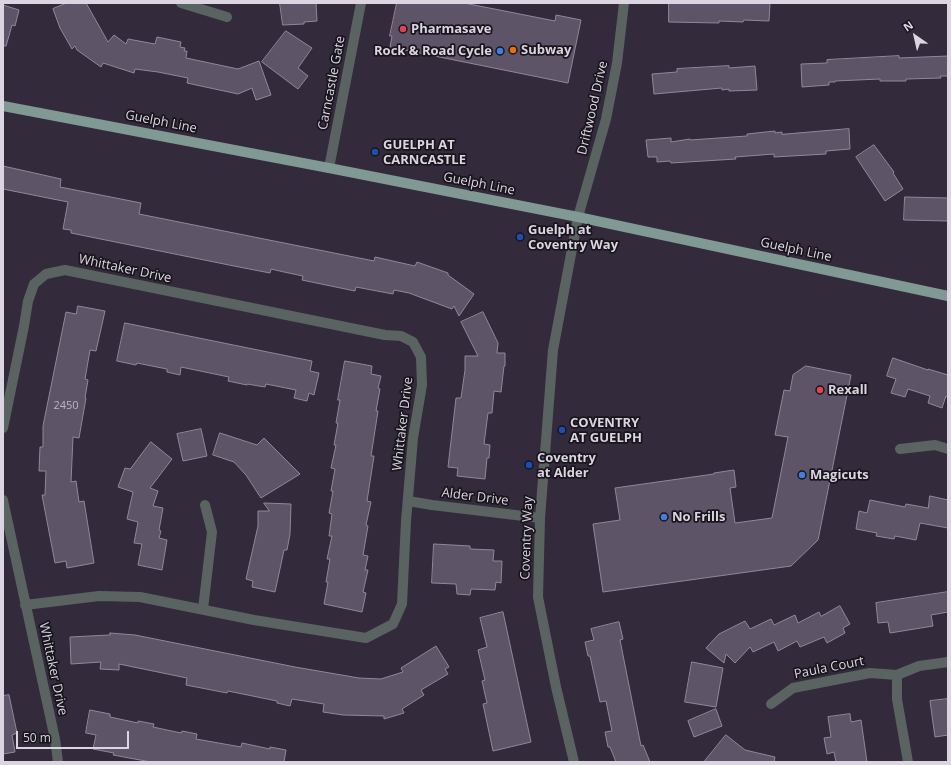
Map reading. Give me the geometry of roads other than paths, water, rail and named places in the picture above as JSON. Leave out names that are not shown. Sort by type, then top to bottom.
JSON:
[{"type":"main road","name":"Guelph Line","points":[[3,106],[578,217],[948,296]]},
{"type":"street","points":[[181,3],[227,17]]},
{"type":"street","name":"Carncastle Gate","points":[[329,168],[361,3]]},
{"type":"street","name":"Driftwood Drive","points":[[578,217],[606,119],[617,63],[624,3]]},
{"type":"street","name":"Coventry Way","points":[[574,762],[556,687],[538,597],[540,518],[553,350],[578,217]]},
{"type":"street","name":"Whittaker Drive","points":[[3,428],[28,301],[34,284],[46,274],[65,270],[385,335],[401,336],[413,342],[421,358],[422,385],[413,438],[402,604],[393,624],[366,638],[254,620],[140,597],[99,596],[26,605]]},
{"type":"street","points":[[900,449],[935,445],[948,449]]},
{"type":"street","name":"Whittaker Drive","points":[[3,500],[55,739],[58,762]]},
{"type":"street","name":"Alder Drive","points":[[408,501],[540,518]]},
{"type":"street","points":[[203,609],[212,532],[205,505]]},
{"type":"street","points":[[908,762],[897,699],[897,675],[919,666],[948,662]]},
{"type":"street","name":"Paula Court","points":[[771,704],[793,688],[870,673],[897,675]]},
{"type":"place","name":"Pharmasave","points":[[403,29]]},
{"type":"place","name":"Subway","points":[[513,50]]},
{"type":"place","name":"Rock & Road Cycle","points":[[500,51]]},
{"type":"place","name":"GUELPH AT CARNCASTLE","points":[[375,152]]},
{"type":"place","name":"Guelph at Coventry Way","points":[[520,237]]},
{"type":"place","name":"Rexall","points":[[820,390]]},
{"type":"place","name":"COVENTRY AT GUELPH","points":[[562,430]]},
{"type":"place","name":"Coventry at Alder","points":[[529,465]]},
{"type":"place","name":"Magicuts","points":[[802,475]]},
{"type":"place","name":"No Frills","points":[[664,517]]}]
